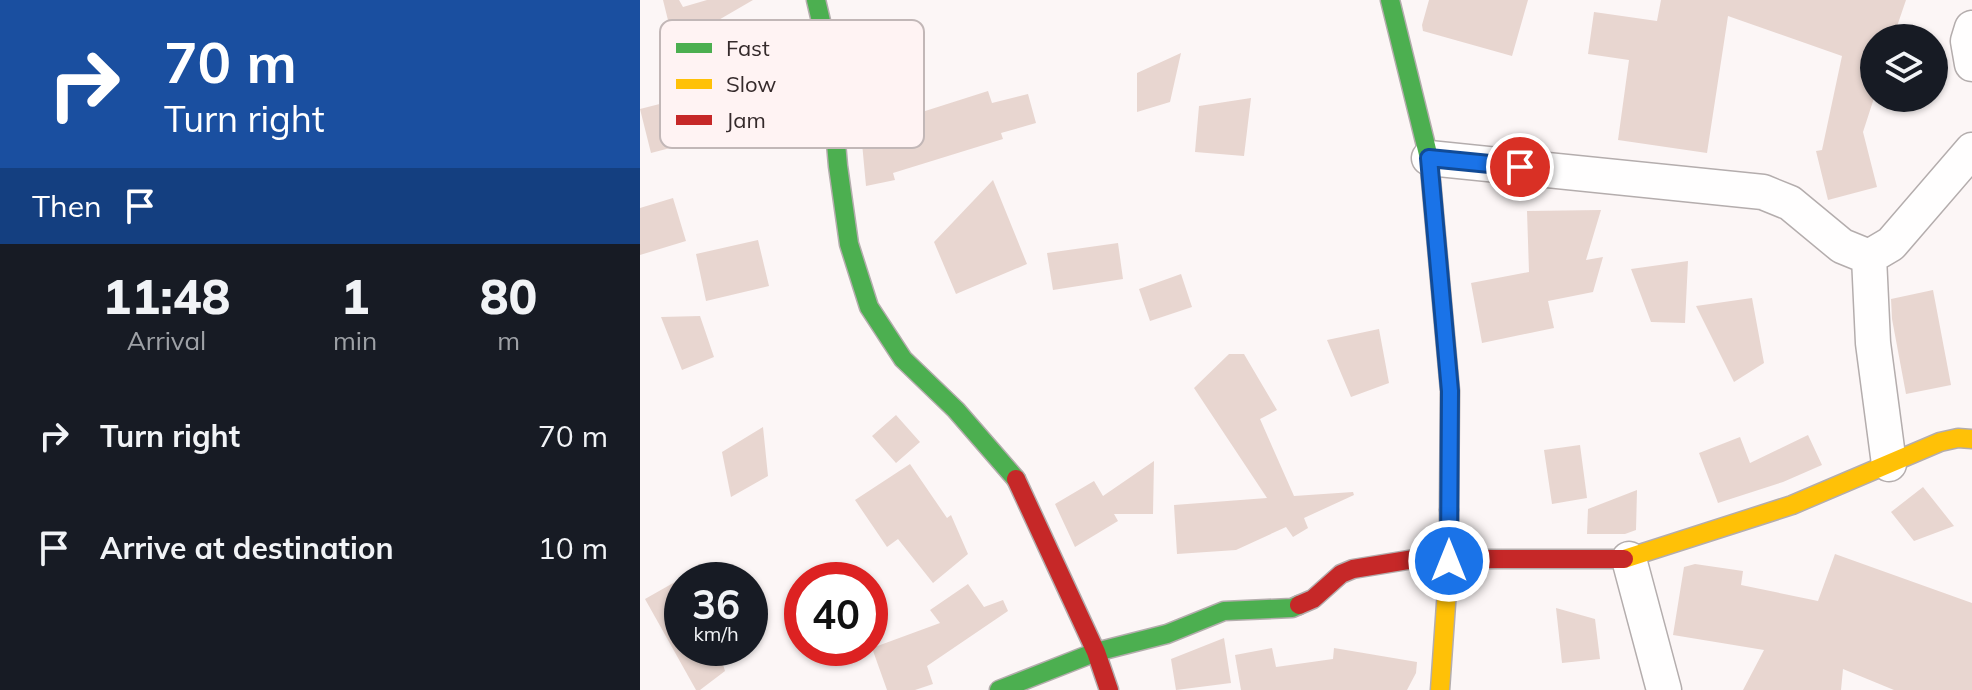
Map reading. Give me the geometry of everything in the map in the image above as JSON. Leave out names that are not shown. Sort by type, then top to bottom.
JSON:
[{"type":"street","points":[[816,0],[821,20]]},
{"type":"street","points":[[1390,0],[1429,158],[1450,391],[1449,561],[1440,690]]},
{"type":"street","points":[[1972,28],[1968,41],[1972,64]]},
{"type":"street","points":[[836,148],[849,244],[869,307],[903,359],[956,410],[1014,474],[1096,652],[1109,690]]},
{"type":"street","points":[[1869,257],[1891,244],[1972,150]]},
{"type":"street","points":[[1429,158],[1763,192],[1790,203],[1842,246],[1869,257]]},
{"type":"street","points":[[1869,257],[1873,343],[1889,464]]},
{"type":"street","points":[[999,690],[1096,652],[1167,634],[1224,611],[1292,608],[1313,599],[1341,574],[1353,569],[1414,559],[1629,559],[1792,505],[1940,442],[1972,439]]},
{"type":"street","points":[[1629,559],[1664,690]]},
{"type":"building","points":[[663,0],[679,0],[683,7],[707,0],[753,0],[719,20],[668,20]]},
{"type":"building","points":[[1429,0],[1528,0],[1512,56],[1423,31]]},
{"type":"building","points":[[1661,0],[1906,0],[1898,24],[1860,24],[1860,112],[1869,112],[1863,132],[1877,187],[1828,200],[1816,151],[1822,150],[1842,56],[1728,16],[1707,153],[1618,140],[1629,60],[1588,54],[1594,12],[1657,21]]},
{"type":"building","points":[[1181,53],[1170,102],[1137,112],[1137,73]]},
{"type":"building","points":[[988,91],[992,103],[1028,94],[1036,123],[1001,133],[1003,139],[893,173],[895,180],[866,186],[862,148],[924,148],[924,111]]},
{"type":"building","points":[[1251,98],[1244,156],[1195,152],[1199,106]]},
{"type":"building","points":[[660,104],[660,148],[670,148],[651,153],[640,109]]},
{"type":"building","points":[[993,180],[1027,264],[956,294],[934,242]]},
{"type":"building","points":[[673,198],[686,241],[640,255],[640,208]]},
{"type":"building","points":[[1601,210],[1586,260],[1603,257],[1593,292],[1548,301],[1554,328],[1482,343],[1471,283],[1529,272],[1527,211]]},
{"type":"building","points":[[758,240],[769,286],[706,301],[696,254]]},
{"type":"building","points":[[1118,243],[1123,279],[1053,290],[1047,253]]},
{"type":"building","points":[[1688,261],[1685,323],[1651,322],[1631,269]]},
{"type":"building","points":[[1181,274],[1192,307],[1150,321],[1139,289]]},
{"type":"building","points":[[1933,290],[1951,385],[1906,394],[1891,299]]},
{"type":"building","points":[[1752,298],[1764,363],[1734,382],[1696,306]]},
{"type":"building","points":[[700,316],[714,357],[682,370],[661,317]]},
{"type":"building","points":[[1379,329],[1389,383],[1351,397],[1327,340]]},
{"type":"building","points":[[1229,354],[1244,354],[1277,410],[1260,419],[1294,496],[1353,492],[1354,495],[1304,518],[1308,528],[1293,537],[1286,527],[1236,550],[1177,554],[1174,505],[1267,498],[1194,388]]},
{"type":"building","points":[[896,415],[920,442],[896,463],[872,436]]},
{"type":"building","points":[[763,427],[768,476],[731,497],[722,452]]},
{"type":"building","points":[[1808,435],[1822,465],[1783,482],[1718,503],[1699,453],[1740,437],[1750,463]]},
{"type":"building","points":[[1580,445],[1587,498],[1552,504],[1544,450]]},
{"type":"building","points":[[1154,461],[1153,514],[1114,514],[1118,521],[1075,547],[1055,504],[1094,481],[1103,496]]},
{"type":"building","points":[[910,464],[947,518],[951,515],[968,554],[933,583],[898,539],[887,547],[855,500]]},
{"type":"building","points":[[1923,487],[1954,526],[1914,541],[1891,512]]},
{"type":"building","points":[[1637,490],[1636,530],[1625,534],[1587,534],[1588,509]]},
{"type":"building","points":[[1835,554],[1972,603],[1972,690],[1894,690],[1843,669],[1841,690],[1743,690],[1764,650],[1673,635],[1684,567],[1695,564],[1743,571],[1741,585],[1818,601]]},
{"type":"building","points":[[968,584],[984,607],[1003,600],[1008,611],[927,666],[933,684],[915,690],[887,690],[878,666],[888,666],[888,642],[940,623],[930,610]]},
{"type":"building","points":[[664,588],[664,633],[645,599]]},
{"type":"building","points":[[1556,608],[1595,619],[1600,659],[1562,663]]},
{"type":"building","points":[[1224,638],[1231,683],[1176,690],[1171,659]]},
{"type":"building","points":[[1272,648],[1276,667],[1333,659],[1334,648],[1417,662],[1416,673],[1407,690],[1241,690],[1235,655]]},
{"type":"building","points":[[683,666],[723,666],[725,671],[696,690]]},
{"type":"traffic: fast","points":[[816,0],[821,20]]},
{"type":"traffic: fast","points":[[1390,0],[1429,158],[1450,391],[1449,510]]},
{"type":"traffic: fast","points":[[836,148],[849,244],[869,307],[903,359],[956,410],[1016,479]]},
{"type":"traffic: fast","points":[[999,690],[1096,652],[1167,634],[1224,611],[1292,608],[1299,605]]},
{"type":"traffic: slow","points":[[1624,559],[1792,505],[1940,442],[1972,439]]},
{"type":"traffic: slow","points":[[1440,690],[1449,561],[1449,510]]},
{"type":"traffic: jam","points":[[1016,479],[1096,652],[1109,690]]},
{"type":"traffic: jam","points":[[1299,605],[1313,599],[1341,574],[1353,569],[1414,559],[1624,559]]},
{"type":"route","points":[[1449,561],[1450,391],[1429,158],[1520,167]]}]
